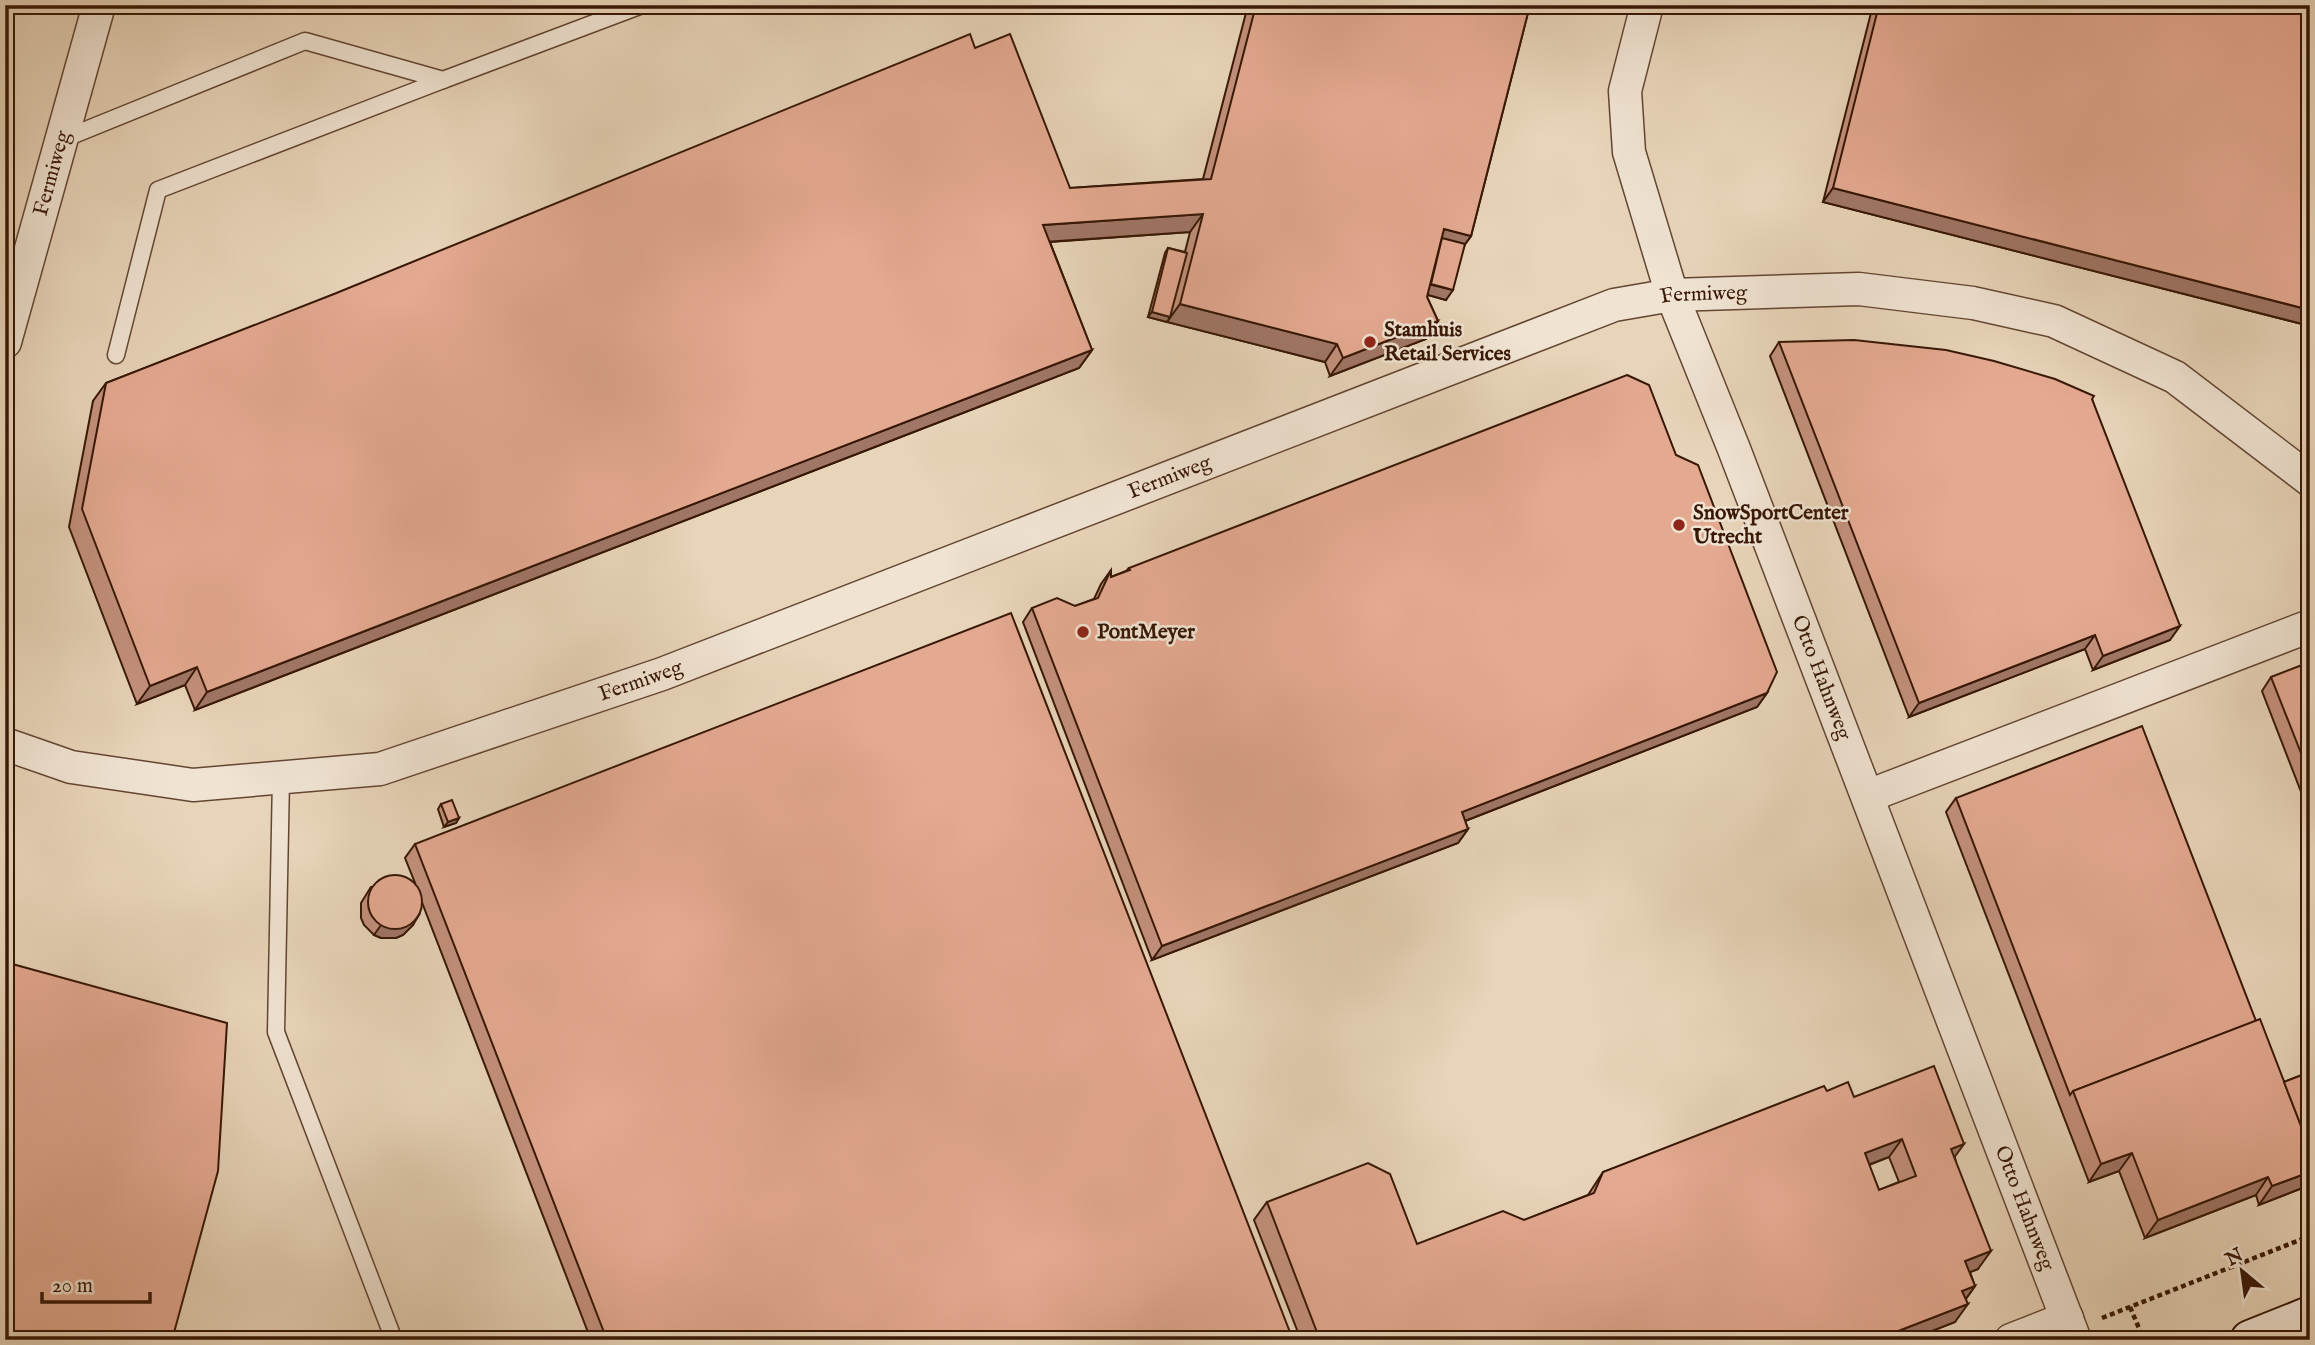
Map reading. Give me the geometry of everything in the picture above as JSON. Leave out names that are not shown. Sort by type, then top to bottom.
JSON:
[{"type":"main road","points":[[2250,1340],[2310,1316]]},
{"type":"street","name":"Fermiweg","points":[[5,342],[99,5]]},
{"type":"street","name":"Otto Hahnweg","points":[[1647,5],[1625,91],[1629,152],[1672,295],[1868,796],[2072,1331]]},
{"type":"street","name":"Fermiweg","points":[[5,744],[71,767],[193,785],[380,769],[662,674],[1614,305],[1672,295],[1859,289],[1973,303],[2054,321],[2175,377],[2310,480]]},
{"type":"street","points":[[1868,796],[2310,626]]},
{"type":"street","points":[[2011,1340],[2072,1331]]},
{"type":"lane","points":[[116,355],[158,190],[642,5]]},
{"type":"lane","points":[[61,140],[305,41],[443,80]]},
{"type":"lane","points":[[281,778],[276,1032],[394,1340]]},
{"type":"path","points":[[2072,1331],[2310,1236]]},
{"type":"path","points":[[2130,1307],[2144,1340]]},
{"type":"building","points":[[1256,5],[1530,5],[1471,236],[1444,229],[1427,297],[1438,321],[1343,358],[1337,344],[1180,304],[1203,214],[1043,225],[1092,350],[207,692],[197,667],[150,686],[82,509],[106,383],[334,294],[970,34],[975,48],[1010,34],[1070,188],[1211,179]]},
{"type":"building","points":[[1879,5],[2310,5],[2310,310],[1833,188]]},
{"type":"building","points":[[1442,238],[1465,244],[1453,290],[1431,284]]},
{"type":"building","points":[[1168,248],[1187,253],[1170,317],[1152,312]]},
{"type":"building","points":[[1854,340],[1946,350],[1994,361],[2055,379],[2094,396],[2092,399],[2180,626],[2103,656],[2095,635],[1919,703],[1779,342]]},
{"type":"building","points":[[1627,375],[1649,385],[1676,455],[1698,465],[1777,672],[1767,693],[1462,812],[1468,829],[1162,946],[1032,608],[1057,598],[1075,606],[1098,598],[1111,570],[1111,577]]},
{"type":"building","points":[[1011,613],[1293,1340],[607,1340],[415,844]]},
{"type":"building","points":[[2310,662],[2310,776],[2271,677]]},
{"type":"building","points":[[2142,726],[2256,1021],[2073,1091],[2070,1095],[1956,798]]},
{"type":"building","points":[[452,800],[459,818],[448,822],[441,804]]},
{"type":"building","points":[[395,875],[414,883],[422,902],[414,921],[395,929],[376,921],[368,902],[376,883]]},
{"type":"building","points":[[5,962],[227,1023],[218,1171],[172,1340],[5,1340]]},
{"type":"building","points":[[2260,1019],[2310,1149],[2310,1172],[2272,1186],[2268,1177],[2158,1220],[2132,1153],[2101,1164],[2073,1091]]},
{"type":"building","points":[[1934,1066],[1964,1144],[1951,1149],[1991,1251],[1965,1261],[1975,1286],[1962,1291],[1968,1304],[1875,1340],[1320,1340],[1267,1202],[1368,1163],[1390,1174],[1417,1244],[1503,1211],[1524,1220],[1594,1193],[1603,1172],[1824,1086],[1827,1091],[1848,1082],[1854,1097]],"holes":[[[1902,1139],[1916,1176],[1879,1190],[1865,1153]]]},
{"type":"building","points":[[2310,1072],[2310,1149],[2284,1082]]},
{"type":"place","name":"Stamhuis Retail Services","points":[[1370,342]]},
{"type":"place","name":"SnowSportCenter Utrecht","points":[[1679,525]]},
{"type":"place","name":"PontMeyer","points":[[1083,632]]}]
